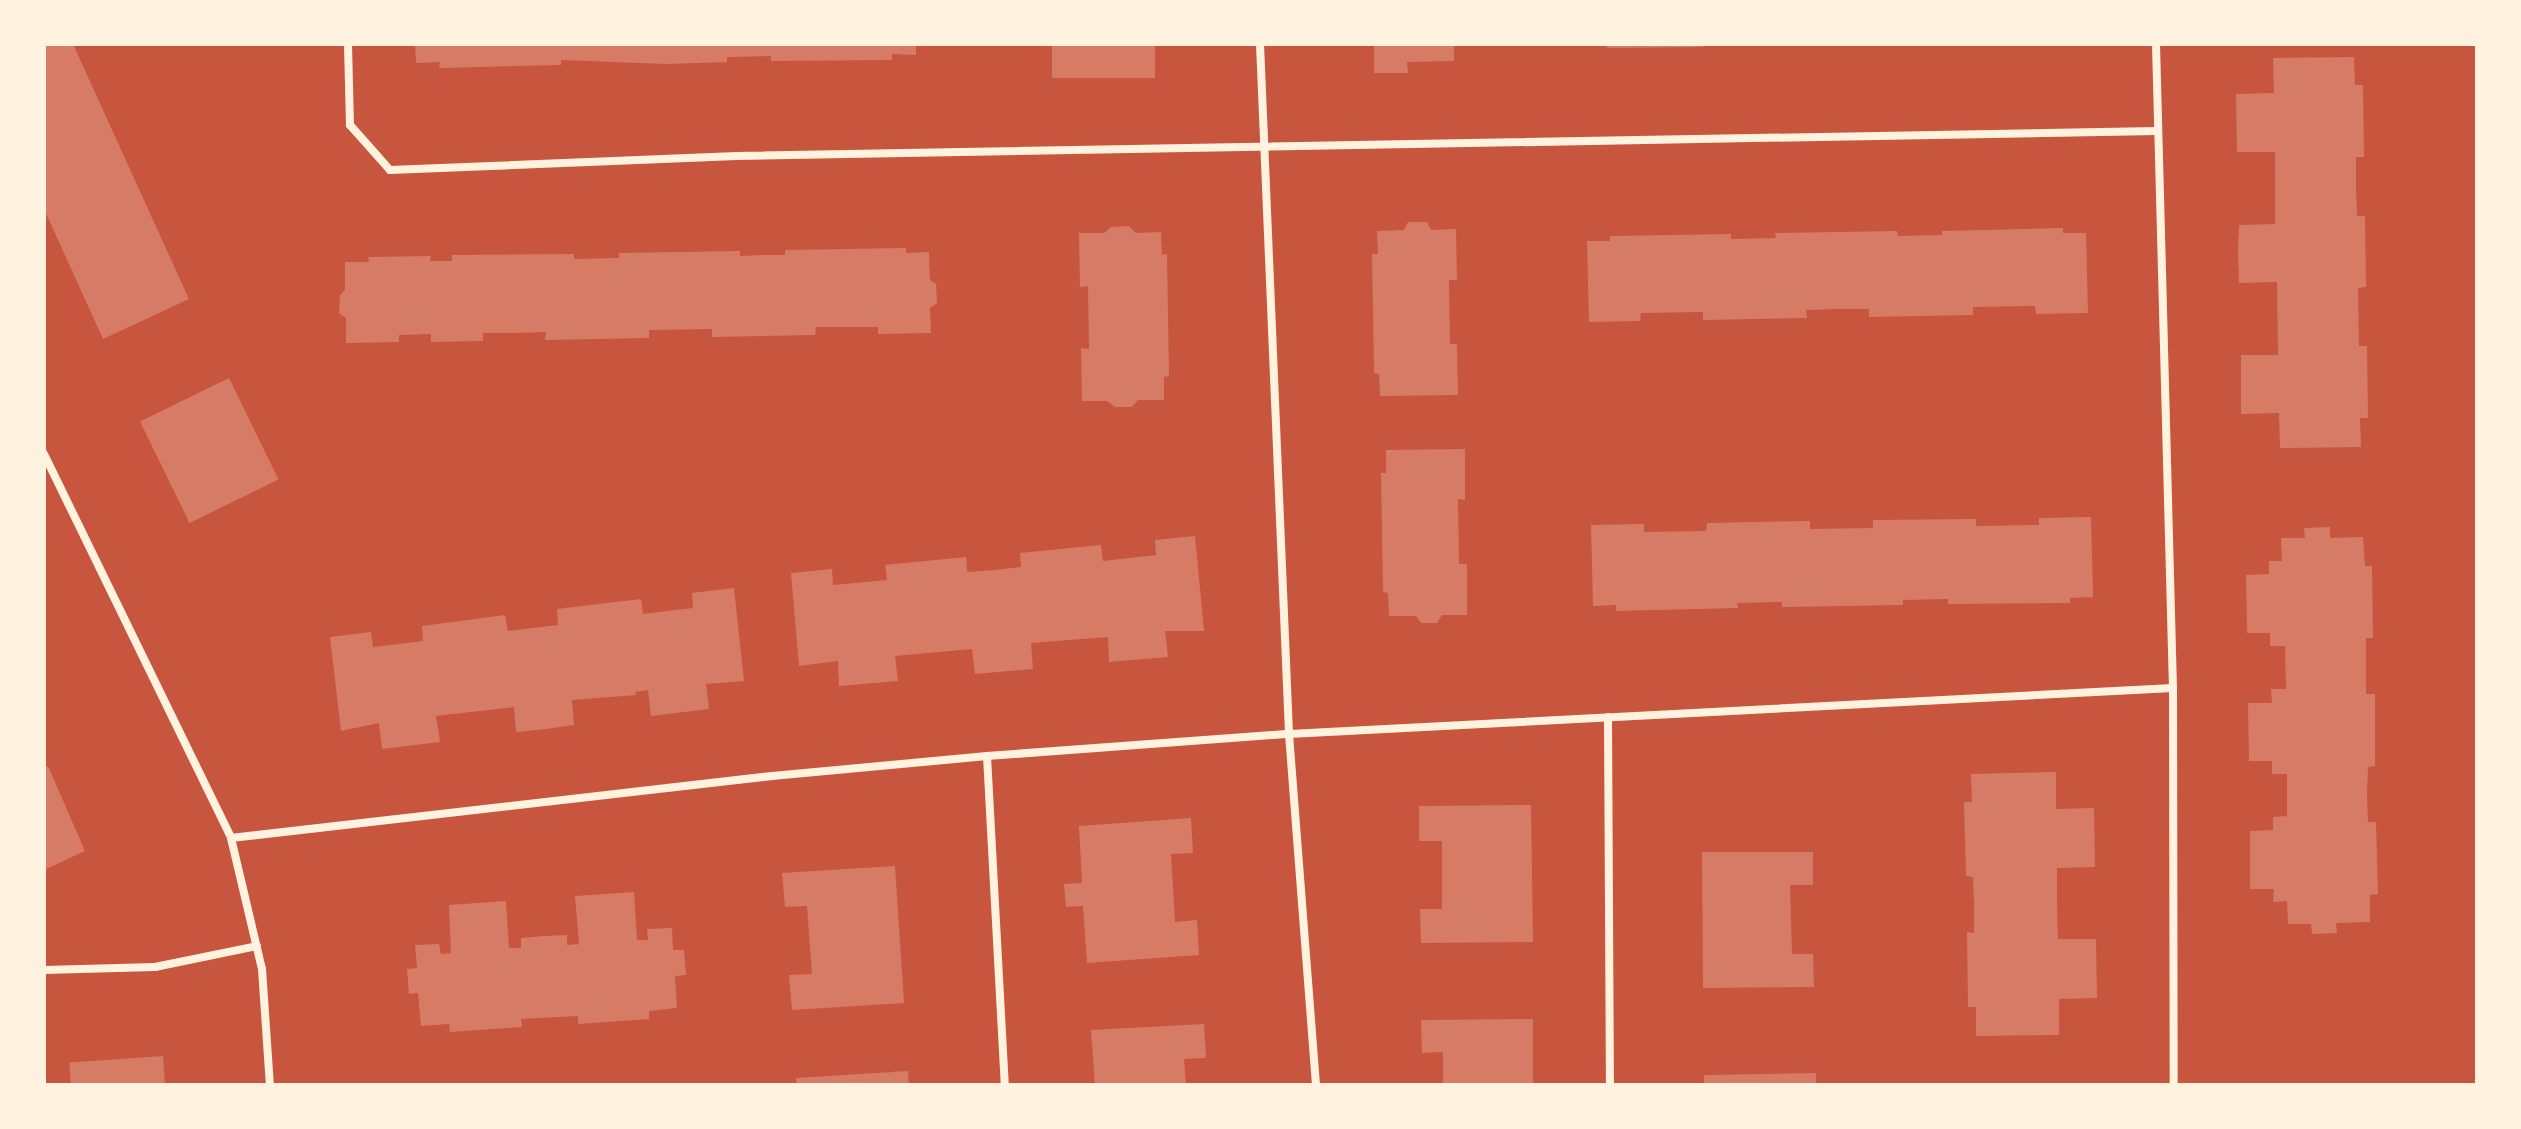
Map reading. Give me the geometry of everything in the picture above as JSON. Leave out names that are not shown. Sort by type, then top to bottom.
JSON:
[{"type":"street","points":[[348,44],[350,125],[390,170],[737,156],[2157,131]]},
{"type":"street","points":[[1260,44],[1289,734],[1316,1085]]},
{"type":"street","points":[[2156,44],[2173,688],[2174,1085]]},
{"type":"street","points":[[44,454],[231,838],[262,969],[270,1085]]},
{"type":"street","points":[[231,838],[772,776],[987,756],[1289,734],[2173,688]]},
{"type":"street","points":[[1608,717],[1610,1085]]},
{"type":"street","points":[[987,756],[1005,1085]]},
{"type":"street","points":[[44,970],[155,967],[257,946]]},
{"type":"building","points":[[44,44],[73,44],[189,299],[103,339],[44,209]]},
{"type":"building","points":[[415,44],[916,44],[916,55],[892,54],[892,60],[771,61],[771,56],[727,57],[727,62],[666,64],[561,60],[561,65],[439,68],[440,62],[416,63]]},
{"type":"building","points":[[1052,44],[1155,44],[1155,78],[1052,78]]},
{"type":"building","points":[[1374,44],[1454,44],[1454,61],[1407,62],[1408,73],[1374,73]]},
{"type":"building","points":[[1608,44],[1703,44],[1703,47],[1607,48]]},
{"type":"building","points":[[2354,57],[2355,85],[2363,85],[2364,157],[2356,157],[2356,186],[2357,216],[2365,216],[2366,287],[2358,288],[2359,346],[2367,346],[2368,418],[2360,418],[2361,447],[2280,448],[2279,413],[2241,414],[2241,355],[2278,355],[2277,282],[2239,283],[2238,253],[2239,225],[2275,224],[2275,152],[2237,152],[2236,94],[2274,93],[2273,58]]},
{"type":"building","points":[[1408,222],[1427,222],[1431,230],[1456,229],[1457,280],[1449,280],[1450,344],[1457,344],[1458,395],[1380,396],[1379,374],[1374,373],[1372,254],[1378,254],[1377,231],[1404,230]]},
{"type":"building","points":[[1129,226],[1136,233],[1161,232],[1162,255],[1167,254],[1169,376],[1164,377],[1164,400],[1138,400],[1132,407],[1115,407],[1107,401],[1082,401],[1081,348],[1089,349],[1088,286],[1080,287],[1079,233],[1104,233],[1111,227]]},
{"type":"building","points":[[2063,228],[2063,233],[2086,233],[2088,313],[2036,314],[2035,306],[1973,307],[1973,315],[1869,317],[1869,309],[1838,309],[1806,310],[1807,318],[1703,320],[1703,312],[1641,313],[1640,321],[1589,322],[1587,241],[1610,241],[1610,236],[1731,234],[1731,239],[1776,238],[1775,233],[1897,231],[1898,236],[1942,235],[1942,231]]},
{"type":"building","points":[[906,248],[906,253],[929,252],[930,280],[936,284],[937,303],[930,308],[931,333],[878,334],[878,327],[816,327],[815,335],[712,337],[712,329],[649,330],[649,338],[545,340],[546,332],[483,333],[483,341],[431,342],[431,334],[399,335],[399,342],[346,343],[346,318],[339,313],[340,295],[345,290],[345,262],[369,262],[368,257],[431,256],[430,261],[452,261],[452,255],[574,254],[574,259],[619,258],[619,253],[740,251],[740,256],[785,255],[785,250]]},
{"type":"building","points":[[229,378],[279,480],[190,523],[140,421]]},
{"type":"building","points":[[1465,449],[1465,500],[1458,499],[1459,564],[1467,564],[1467,615],[1442,615],[1437,623],[1421,623],[1416,616],[1389,616],[1388,593],[1383,592],[1381,473],[1386,473],[1386,450]]},
{"type":"building","points":[[2091,517],[2093,597],[2070,598],[2070,603],[1948,604],[1948,599],[1903,600],[1903,605],[1782,607],[1782,602],[1737,603],[1738,608],[1616,611],[1616,605],[1593,606],[1591,525],[1644,524],[1644,532],[1706,531],[1707,523],[1810,521],[1810,529],[1873,528],[1873,520],[1976,519],[1976,526],[2039,525],[2039,518]]},
{"type":"building","points":[[2330,527],[2330,538],[2363,537],[2365,566],[2372,566],[2373,638],[2366,638],[2366,694],[2375,694],[2375,766],[2368,767],[2367,794],[2368,822],[2376,822],[2378,894],[2370,895],[2370,922],[2336,923],[2337,933],[2312,934],[2311,924],[2288,924],[2287,901],[2273,902],[2274,889],[2250,889],[2250,831],[2273,830],[2273,817],[2287,816],[2287,774],[2272,774],[2272,761],[2249,761],[2248,703],[2272,703],[2271,689],[2286,689],[2285,646],[2270,646],[2270,633],[2247,633],[2246,575],[2269,574],[2269,561],[2282,561],[2281,538],[2305,538],[2304,528]]},
{"type":"building","points":[[1195,536],[1204,631],[1165,631],[1168,657],[1109,662],[1108,637],[1031,643],[1033,669],[975,674],[972,649],[895,656],[898,681],[839,686],[838,661],[799,666],[791,573],[832,569],[833,585],[887,580],[885,565],[966,557],[967,572],[995,570],[1021,567],[1020,553],[1101,545],[1103,561],[1156,555],[1155,540]]},
{"type":"building","points":[[734,588],[744,681],[706,684],[709,709],[651,716],[648,690],[635,692],[636,695],[572,700],[574,725],[546,729],[516,732],[514,707],[436,716],[440,742],[382,749],[379,723],[341,731],[330,637],[371,632],[373,647],[423,641],[422,626],[505,615],[508,631],[558,625],[557,609],[641,599],[643,614],[693,608],[692,593]]},
{"type":"building","points":[[48,766],[85,851],[44,870],[44,768]]},
{"type":"building","points":[[2056,772],[2056,809],[2094,808],[2095,867],[2057,868],[2057,904],[2058,939],[2096,939],[2097,998],[2059,999],[2059,1035],[1976,1036],[1976,1007],[1968,1007],[1967,932],[1974,933],[1974,905],[1973,877],[1966,876],[1964,802],[1972,802],[1971,774]]},
{"type":"building","points":[[1531,805],[1533,942],[1421,943],[1420,909],[1442,909],[1442,841],[1419,841],[1419,806]]},
{"type":"building","points":[[1191,818],[1193,853],[1171,854],[1175,922],[1197,920],[1199,955],[1087,963],[1083,906],[1066,907],[1064,884],[1082,883],[1079,826]]},
{"type":"building","points":[[1702,852],[1813,852],[1813,885],[1790,885],[1792,954],[1813,954],[1814,987],[1703,988]]},
{"type":"building","points":[[895,866],[904,1003],[792,1010],[789,975],[812,974],[807,906],[785,907],[782,873]]},
{"type":"building","points":[[634,892],[637,940],[648,940],[647,929],[672,928],[673,950],[684,950],[686,975],[675,976],[677,1008],[649,1011],[649,1019],[578,1024],[578,1016],[521,1019],[522,1027],[450,1032],[449,1024],[421,1026],[418,993],[409,994],[407,969],[417,968],[415,945],[439,944],[441,954],[451,953],[449,905],[506,901],[509,948],[521,948],[521,938],[544,936],[567,935],[567,945],[579,944],[575,896]]},
{"type":"building","points":[[1533,1019],[1533,1085],[1443,1085],[1443,1052],[1422,1053],[1421,1020]]},
{"type":"building","points":[[1204,1024],[1206,1058],[1184,1059],[1186,1085],[1095,1085],[1091,1030]]},
{"type":"building","points":[[163,1056],[165,1085],[71,1085],[69,1063]]},
{"type":"building","points":[[908,1071],[909,1085],[797,1085],[796,1078]]},
{"type":"building","points":[[1816,1073],[1816,1085],[1704,1085],[1704,1075]]}]
